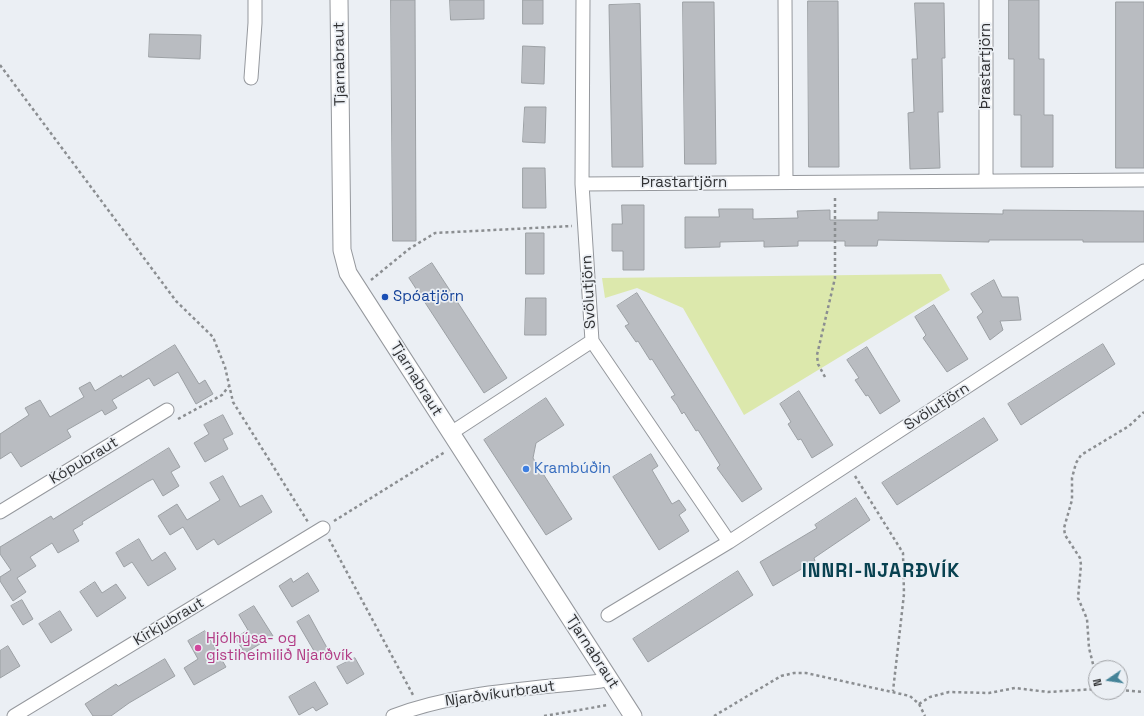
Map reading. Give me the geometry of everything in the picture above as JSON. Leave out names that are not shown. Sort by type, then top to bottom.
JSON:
[{"type":"street","points":[[251,78],[255,0]]},
{"type":"street","name":"Tjarnabraut","points":[[339,0],[342,250],[348,273],[628,709]]},
{"type":"street","name":"Svölutjörn","points":[[583,0],[582,184],[592,341],[729,542]]},
{"type":"street","points":[[785,0],[786,182]]},
{"type":"street","name":"Þrastartjörn","points":[[986,0],[986,181]]},
{"type":"street","name":"Þrastartjörn","points":[[582,184],[1144,180]]},
{"type":"street","name":"Svölutjörn","points":[[608,615],[729,542],[1144,271]]},
{"type":"street","points":[[454,438],[592,341]]},
{"type":"street","name":"Kópubraut","points":[[0,512],[167,410]]},
{"type":"street","name":"Kirkjubraut","points":[[14,716],[323,528]]},
{"type":"street","name":"Njarðvíkurbraut","points":[[393,716],[419,706],[487,693],[602,682],[609,679]]},
{"type":"path","points":[[0,65],[176,301],[213,337],[223,361],[232,402],[308,522],[323,528],[419,706]]},
{"type":"path","points":[[825,377],[818,364],[817,356],[835,278],[834,182]]},
{"type":"path","points":[[359,291],[409,249],[435,234],[585,225]]},
{"type":"path","points":[[167,410],[172,422],[222,395],[229,386]]},
{"type":"path","points":[[1092,660],[1089,648],[1087,620],[1078,598],[1082,565],[1080,558],[1064,535],[1064,528],[1072,500],[1072,478],[1076,463],[1081,455],[1129,426],[1144,412]]},
{"type":"path","points":[[323,528],[454,438]]},
{"type":"path","points":[[848,465],[903,553],[904,594],[893,691]]},
{"type":"path","points":[[714,716],[781,676],[794,673],[806,673],[893,691],[910,696],[919,704],[925,716]]},
{"type":"path","points":[[919,704],[930,697],[949,692],[989,693],[1014,688],[1048,692],[1088,689]]},
{"type":"path","points":[[1128,691],[1144,692]]},
{"type":"path","points":[[544,716],[628,709]]},
{"type":"green space","points":[[941,274],[950,290],[744,415],[683,308],[637,288],[605,298],[602,278]]},
{"type":"building","points":[[391,0],[415,0],[416,241],[393,241]]},
{"type":"building","points":[[450,0],[484,0],[484,19],[451,20]]},
{"type":"building","points":[[523,0],[543,0],[543,24],[523,24]]},
{"type":"building","points":[[1009,0],[1039,0],[1039,59],[1044,59],[1044,115],[1053,115],[1053,167],[1021,167],[1021,115],[1014,115],[1014,59],[1009,59]]},
{"type":"building","points":[[808,1],[838,1],[839,167],[809,167]]},
{"type":"building","points":[[683,2],[714,2],[716,164],[685,164]]},
{"type":"building","points":[[1116,2],[1144,2],[1144,168],[1116,168]]},
{"type":"building","points":[[915,3],[944,3],[945,58],[942,58],[943,112],[938,112],[940,168],[910,169],[908,113],[914,112],[912,59],[917,59]]},
{"type":"building","points":[[640,4],[643,167],[612,167],[609,5]]},
{"type":"building","points":[[150,34],[201,35],[200,59],[149,57]]},
{"type":"building","points":[[523,46],[545,47],[544,84],[522,83]]},
{"type":"building","points":[[525,107],[546,107],[545,143],[523,142]]},
{"type":"building","points":[[523,168],[545,168],[546,208],[523,208]]},
{"type":"building","points":[[622,205],[644,205],[644,270],[623,270],[623,251],[612,251],[612,224],[622,224]]},
{"type":"building","points":[[719,209],[753,209],[753,219],[798,218],[797,211],[830,210],[830,220],[878,220],[878,212],[1003,214],[1003,210],[1144,211],[1144,242],[1083,242],[1083,240],[989,240],[989,242],[878,240],[877,246],[845,246],[845,241],[798,241],[798,246],[764,247],[764,241],[720,242],[720,247],[685,248],[685,217],[719,217]]},
{"type":"building","points":[[526,233],[544,233],[544,274],[526,274]]},
{"type":"building","points":[[432,263],[507,378],[484,393],[409,278]]},
{"type":"building","points":[[994,280],[1002,297],[1018,297],[1021,320],[1000,321],[1003,330],[990,340],[977,317],[983,312],[971,294]]},
{"type":"building","points":[[637,293],[762,489],[742,502],[717,468],[720,465],[698,430],[696,431],[684,412],[682,414],[671,397],[675,395],[652,359],[650,360],[638,341],[636,342],[625,326],[629,324],[617,306]]},
{"type":"building","points":[[526,298],[546,298],[546,335],[525,335]]},
{"type":"building","points":[[934,305],[968,359],[947,372],[923,338],[926,335],[915,317]]},
{"type":"building","points":[[1103,344],[1115,364],[1021,425],[1008,404]]},
{"type":"building","points":[[175,345],[199,384],[205,380],[213,394],[196,404],[178,372],[154,386],[149,378],[112,400],[117,408],[105,415],[102,410],[67,430],[71,437],[21,467],[11,452],[0,459],[0,434],[29,415],[25,408],[40,400],[50,417],[84,397],[79,388],[90,382],[95,391],[121,375],[122,377]]},
{"type":"building","points":[[867,347],[900,401],[880,414],[868,395],[866,396],[855,380],[859,378],[847,360]]},
{"type":"building","points":[[799,391],[833,445],[812,458],[801,439],[798,440],[788,424],[791,422],[780,404]]},
{"type":"building","points":[[546,398],[564,425],[536,443],[533,458],[572,519],[546,535],[484,440]]},
{"type":"building","points":[[223,415],[233,434],[223,439],[228,449],[205,462],[194,443],[209,434],[204,425]]},
{"type":"building","points":[[984,418],[998,440],[897,505],[882,483]]},
{"type":"building","points":[[169,448],[180,467],[171,472],[179,486],[163,496],[153,479],[82,522],[83,524],[73,530],[79,541],[58,553],[52,543],[30,557],[36,566],[17,578],[26,592],[13,601],[0,581],[0,577],[11,570],[0,554],[0,547],[51,516],[53,519]]},
{"type":"building","points":[[651,454],[658,466],[652,470],[672,504],[679,500],[686,510],[679,515],[689,531],[659,550],[613,477]]},
{"type":"building","points":[[223,476],[240,507],[262,495],[272,512],[218,545],[214,539],[197,550],[183,527],[170,535],[158,516],[177,504],[187,520],[220,500],[210,483]]},
{"type":"building","points":[[856,498],[870,520],[814,558],[815,561],[773,586],[760,562],[817,528],[815,525]]},
{"type":"building","points":[[139,539],[152,561],[165,552],[176,569],[148,586],[132,562],[124,567],[116,553]]},
{"type":"building","points":[[738,571],[753,595],[648,662],[633,639]]},
{"type":"building","points":[[308,573],[319,591],[292,607],[279,586],[291,578],[293,582]]},
{"type":"building","points":[[95,582],[102,593],[116,584],[126,598],[97,617],[80,592]]},
{"type":"building","points":[[22,600],[33,619],[23,625],[11,606]]},
{"type":"building","points":[[254,606],[273,636],[245,653],[235,638],[248,630],[239,615]]},
{"type":"building","points":[[60,611],[72,630],[51,643],[39,624]]},
{"type":"building","points":[[309,615],[331,655],[320,661],[297,622]]},
{"type":"building","points":[[205,631],[226,667],[194,685],[184,668],[198,659],[188,641]]},
{"type":"building","points":[[8,646],[20,666],[0,678],[0,651]]},
{"type":"building","points":[[355,658],[364,674],[347,684],[337,667]]},
{"type":"building","points":[[165,659],[175,676],[129,703],[111,716],[93,716],[85,704],[116,684],[118,686]]},
{"type":"building","points":[[315,682],[328,704],[316,711],[313,707],[299,715],[289,697]]},
{"type":"place","name":"Spóatjörn","points":[[385,297]]},
{"type":"place","name":"Krambúðin","points":[[526,469]]},
{"type":"place","name":"Hjólhýsa- og gistiheimilið Njarðvík","points":[[198,648]]},
{"type":"district","name":"INNRI-NJARÐVÍK","points":[[881,572]]}]
